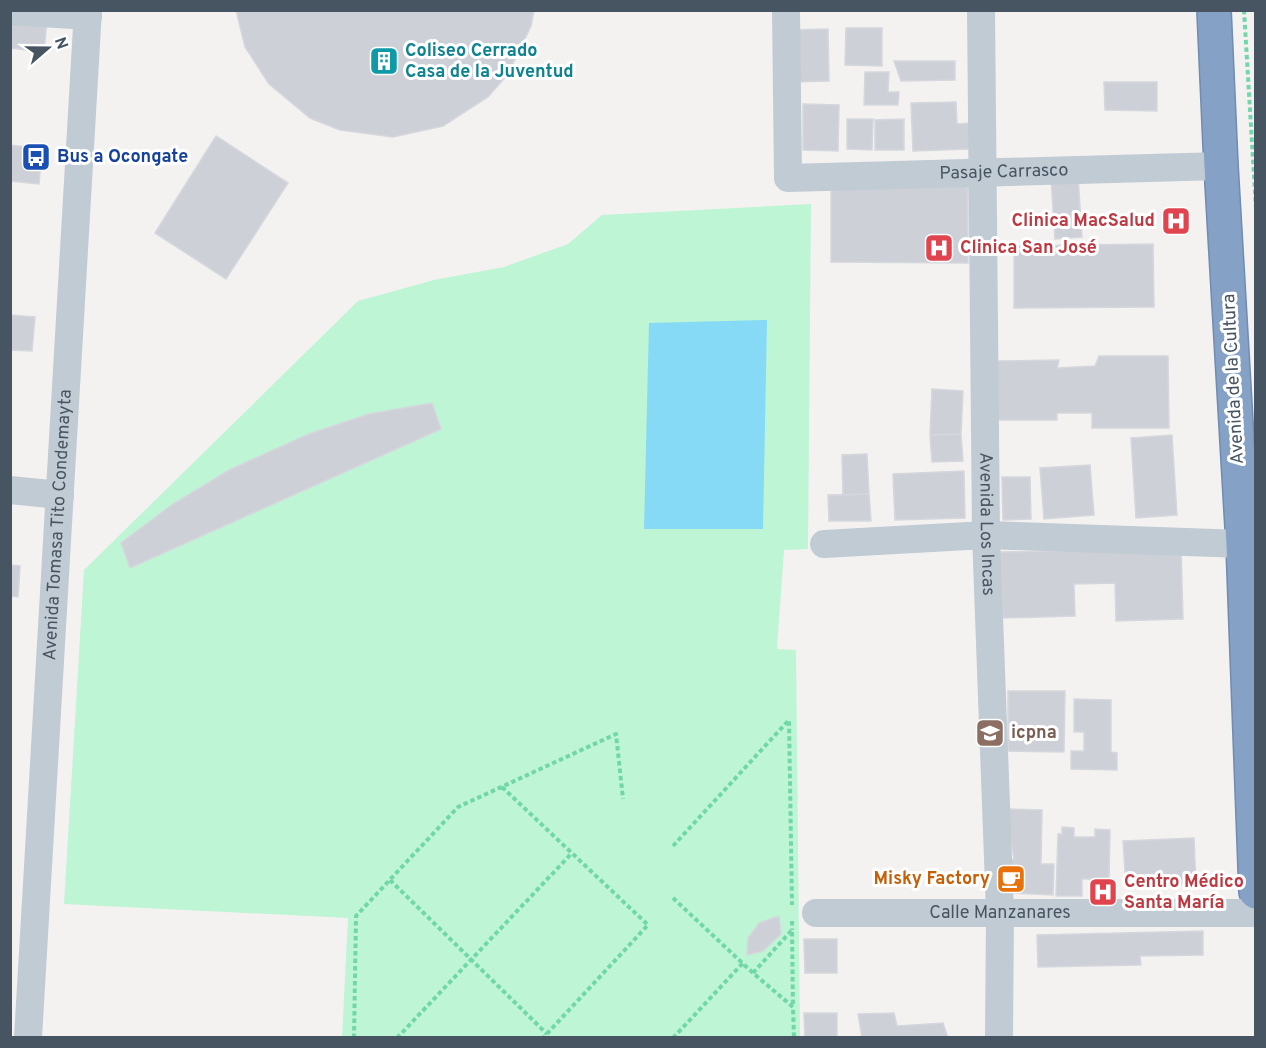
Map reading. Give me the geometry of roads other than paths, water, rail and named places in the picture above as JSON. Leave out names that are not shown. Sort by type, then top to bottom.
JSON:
[{"type":"highway","name":"Avenida de la Cultura","points":[[1214,10],[1221,166],[1245,390],[1243,544],[1256,892]]},
{"type":"street","name":"Pasaje Carrasco","points":[[786,10],[788,178],[1221,166]]},
{"type":"street","name":"Avenida Los Incas","points":[[981,10],[986,535],[1000,913],[999,1038]]},
{"type":"street","points":[[10,11],[88,13]]},
{"type":"street","name":"Avenida Tomasa Tito Condemayta","points":[[23,1026],[21,977],[60,495],[88,13]]},
{"type":"street","points":[[10,490],[60,495]]},
{"type":"street","points":[[824,544],[986,535],[1243,544]]},
{"type":"street","name":"Calle Manzanares","points":[[800,912],[1256,913]]},
{"type":"water","points":[[767,320],[763,529],[644,529],[649,323]]},
{"type":"place","name":"Coliseo Cerrado Casa de la Juventud","points":[[384,61]]},
{"type":"place","name":"Bus a Ocongate","points":[[36,157]]},
{"type":"place","name":"Clinica MacSalud","points":[[1176,221]]},
{"type":"place","name":"Clinica San José","points":[[939,248]]},
{"type":"place","name":"icpna","points":[[990,733]]},
{"type":"place","name":"Misky Factory","points":[[1011,879]]},
{"type":"place","name":"Centro Médico Santa María","points":[[1103,892]]}]
